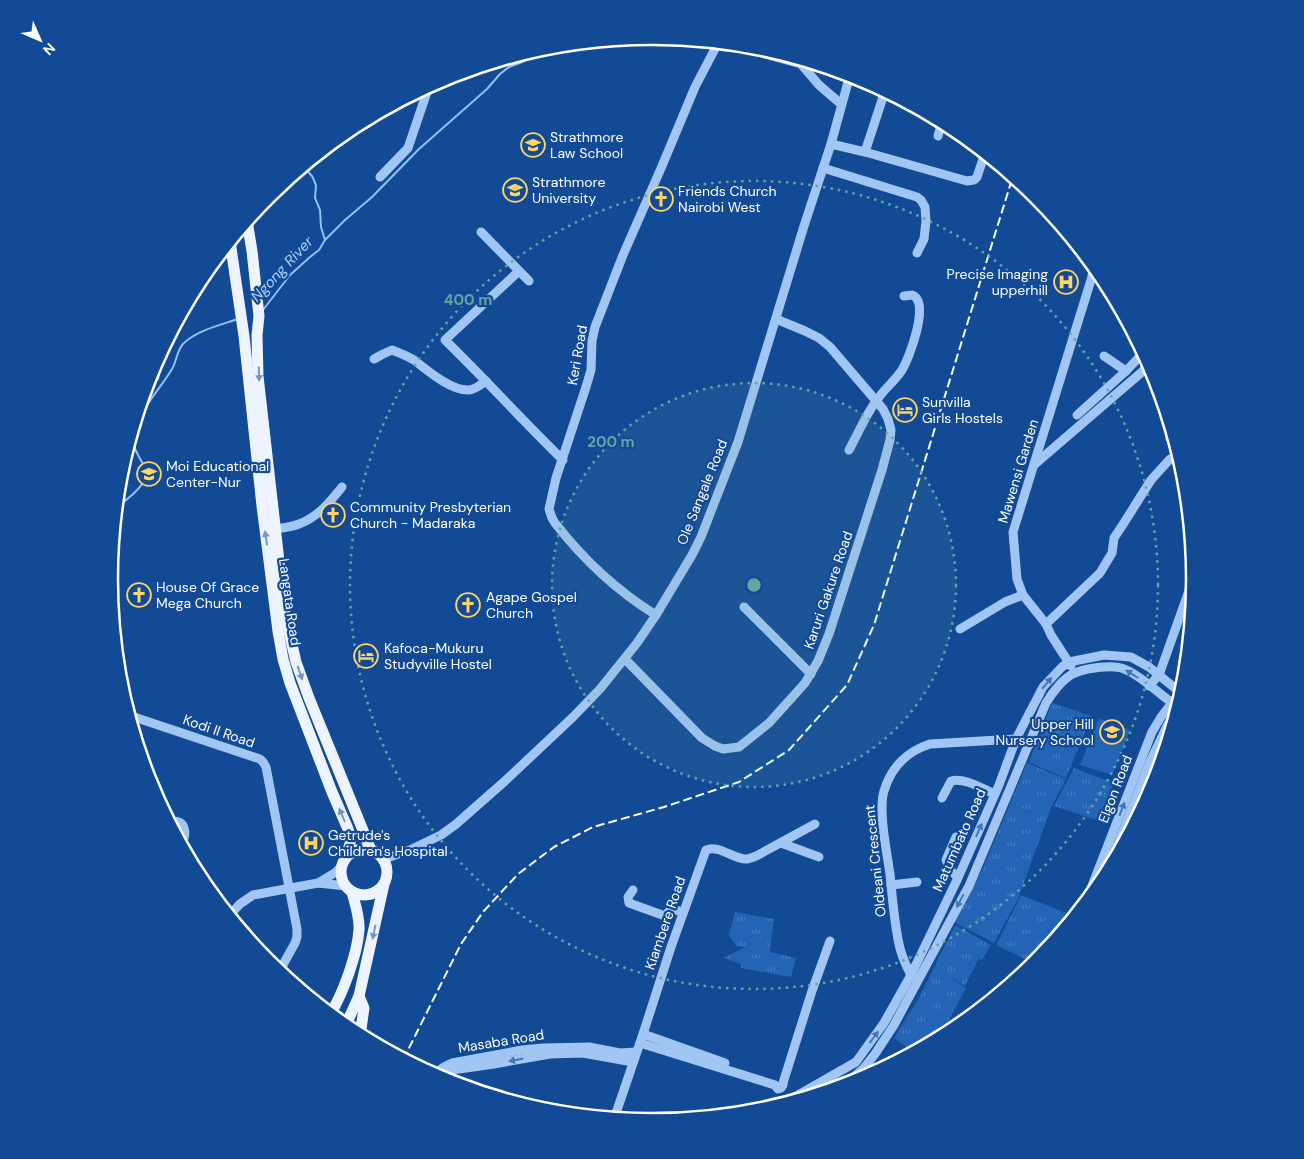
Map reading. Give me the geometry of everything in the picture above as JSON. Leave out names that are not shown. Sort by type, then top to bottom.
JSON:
[{"type":"main road","name":"Langata Road","points":[[249,229],[252,246],[258,317],[258,376],[285,614],[296,662],[309,698],[371,850]]},
{"type":"main road","name":"Langata Road","points":[[243,235],[258,317]]},
{"type":"main road","name":"Langata Road","points":[[237,243],[244,308],[244,336],[262,506],[278,631],[290,683],[348,829],[350,844],[343,864]]},
{"type":"main road","name":"Langata Road","points":[[231,250],[244,336]]},
{"type":"main road","points":[[333,1008],[348,975],[359,930],[358,918],[349,889],[342,880],[343,864],[350,854],[364,849],[371,850],[384,859],[388,872],[384,884],[379,890],[373,894],[359,895],[349,889]]},
{"type":"main road","points":[[348,1019],[359,996],[384,884]]},
{"type":"main road","points":[[359,996],[364,1008],[361,1028]]},
{"type":"street","name":"Keri Road","points":[[656,615],[615,586],[588,560],[561,530],[552,518],[549,509],[556,478],[591,370],[592,341],[595,327],[695,87],[715,49]]},
{"type":"street","points":[[804,67],[819,85],[841,104]]},
{"type":"street","name":"Ole Sangale Road","points":[[384,859],[410,850],[455,825],[573,717],[625,659],[656,615],[692,555],[738,442],[831,144],[848,82]]},
{"type":"street","points":[[380,177],[405,152],[410,144],[426,96]]},
{"type":"street","points":[[865,152],[884,98]]},
{"type":"street","points":[[938,136],[940,130]]},
{"type":"street","points":[[831,144],[971,181],[977,177],[983,160]]},
{"type":"street","points":[[823,168],[917,197],[925,207],[926,221],[924,239],[917,253]]},
{"type":"street","points":[[480,232],[529,281]]},
{"type":"street","points":[[519,271],[445,340],[563,460]]},
{"type":"street","name":"Mawensi Garden","points":[[1074,673],[1046,624],[1023,595],[1017,579],[1013,532],[1091,276]]},
{"type":"street","points":[[849,450],[876,400],[902,371],[909,357],[919,323],[920,311],[917,300],[911,295],[904,296]]},
{"type":"street","name":"Karuri Gakure Road","points":[[625,659],[702,738],[723,749],[739,747],[769,723],[806,683],[818,661],[829,634],[882,470],[891,430],[883,409],[830,347],[819,338],[776,319]]},
{"type":"street","points":[[374,359],[392,350],[412,359],[438,379],[466,390],[475,388],[486,381]]},
{"type":"street","points":[[1104,356],[1126,371]]},
{"type":"street","points":[[1076,415],[1138,358]]},
{"type":"street","points":[[1035,465],[1144,370]]},
{"type":"street","points":[[1046,624],[1100,573],[1112,553],[1114,538],[1151,480],[1170,459]]},
{"type":"street","points":[[275,529],[298,524],[313,518],[330,502],[342,486]]},
{"type":"street","points":[[960,629],[1005,602],[1023,595]]},
{"type":"street","points":[[1149,686],[1159,675],[1185,601]]},
{"type":"street","points":[[744,607],[811,674]]},
{"type":"street","name":"Matumbato Road","points":[[811,1090],[856,1062],[884,1023],[911,975],[957,879],[1016,739],[1043,687],[1069,662],[1104,654],[1131,657],[1149,667],[1175,687]]},
{"type":"street","name":"Matumbato Road","points":[[860,1072],[875,1054],[894,1025],[969,886],[1049,697],[1060,684],[1074,673],[1113,666],[1124,669],[1172,702]]},
{"type":"street","name":"Elgon Road","points":[[1098,873],[1152,732],[1172,703]]},
{"type":"street","name":"Kodi II Road","points":[[136,718],[263,762],[269,779],[289,889]]},
{"type":"street","points":[[1026,719],[1038,723]]},
{"type":"street","name":"Elgon Road","points":[[1128,823],[1140,787],[1164,732]]},
{"type":"street","name":"Oldeani Crescent","points":[[911,975],[905,964],[898,940],[883,827],[882,799],[884,789],[890,777],[901,760],[920,747],[930,744],[1016,739],[1029,744]]},
{"type":"street","points":[[942,798],[951,781],[956,780],[964,781],[1004,804]]},
{"type":"street","points":[[1140,787],[1144,789]]},
{"type":"street","points":[[176,822],[182,824],[184,838]]},
{"type":"street","name":"Kiambere Road","points":[[616,1113],[671,947],[706,850],[714,849],[746,859],[761,854],[815,824]]},
{"type":"street","points":[[956,837],[946,860],[957,879],[969,886]]},
{"type":"street","points":[[781,842],[819,857]]},
{"type":"street","points":[[971,846],[983,852]]},
{"type":"street","points":[[233,911],[253,895],[318,883],[336,872],[343,864]]},
{"type":"street","points":[[891,885],[917,882]]},
{"type":"street","points":[[318,883],[349,889]]},
{"type":"street","points":[[283,965],[297,937],[289,889]]},
{"type":"street","points":[[634,890],[628,897],[630,903],[664,916],[672,909],[683,912]]},
{"type":"street","points":[[782,1098],[779,1085],[830,941]]},
{"type":"street","name":"Masaba Road","points":[[447,1073],[522,1050],[589,1047],[620,1053],[640,1043],[779,1085]]},
{"type":"street","name":"Masaba Road","points":[[440,1070],[452,1063],[550,1054],[583,1053],[633,1062]]},
{"type":"street","points":[[856,1062],[863,1069]]},
{"type":"street","points":[[779,1085],[794,1095]]},
{"type":"green space","points":[[1052,703],[1092,716],[1066,778],[1029,762]]},
{"type":"green space","points":[[1099,718],[1130,730],[1112,775],[1080,765]]},
{"type":"green space","points":[[1027,763],[1066,779],[1051,808],[1018,899],[994,943],[954,922],[983,868]]},
{"type":"green space","points":[[1074,768],[1114,783],[1100,821],[1054,806]]},
{"type":"green space","points":[[1021,895],[1066,913],[1054,932],[1027,960],[996,945]]},
{"type":"green space","points":[[735,912],[774,919],[770,952],[796,958],[791,977],[741,968],[741,964],[724,958],[745,947],[736,946],[729,935]]},
{"type":"green space","points":[[955,925],[991,945],[982,960],[979,958],[965,986],[943,972],[966,988],[946,1026],[908,1048],[894,1038],[920,996]]},
{"type":"waterway","points":[[263,310],[290,275],[319,250],[325,240],[372,197],[419,149],[487,89],[500,74],[509,67],[525,60]]},
{"type":"waterway","name":"Ngong River","points":[[308,171],[316,185],[315,198],[320,210],[321,227],[325,240]]},
{"type":"waterway","name":"Ngong River","points":[[147,404],[174,366],[180,348],[185,342],[210,328],[238,319]]},
{"type":"waterway","name":"Ngong River","points":[[123,502],[134,493],[145,479],[144,465],[135,447]]},
{"type":"railway","points":[[406,1054],[461,944],[483,912],[518,874],[554,847],[593,827],[664,807],[739,782],[789,750],[847,685],[874,625],[1011,184]]},
{"type":"place","name":"Strathmore Law School","points":[[533,145]]},
{"type":"place","name":"Strathmore University","points":[[515,190]]},
{"type":"place","name":"Friends Church Nairobi West","points":[[661,199]]},
{"type":"place","name":"Precise Imaging upperhill","points":[[1066,282]]},
{"type":"place","name":"Sunvilla Girls Hostels","points":[[905,410]]},
{"type":"place","name":"Moi Educational Center-Nur","points":[[149,474]]},
{"type":"place","name":"Community Presbyterian Church - Madaraka","points":[[333,515]]},
{"type":"place","name":"House Of Grace Mega Church","points":[[139,595]]},
{"type":"place","name":"Agape Gospel Church","points":[[468,605]]},
{"type":"place","name":"Kafoca-Mukuru Studyville Hostel","points":[[366,656]]},
{"type":"place","name":"Upper Hill Nursery School","points":[[1112,732]]},
{"type":"place","name":"Getrude's Children's Hospital","points":[[311,843]]}]
